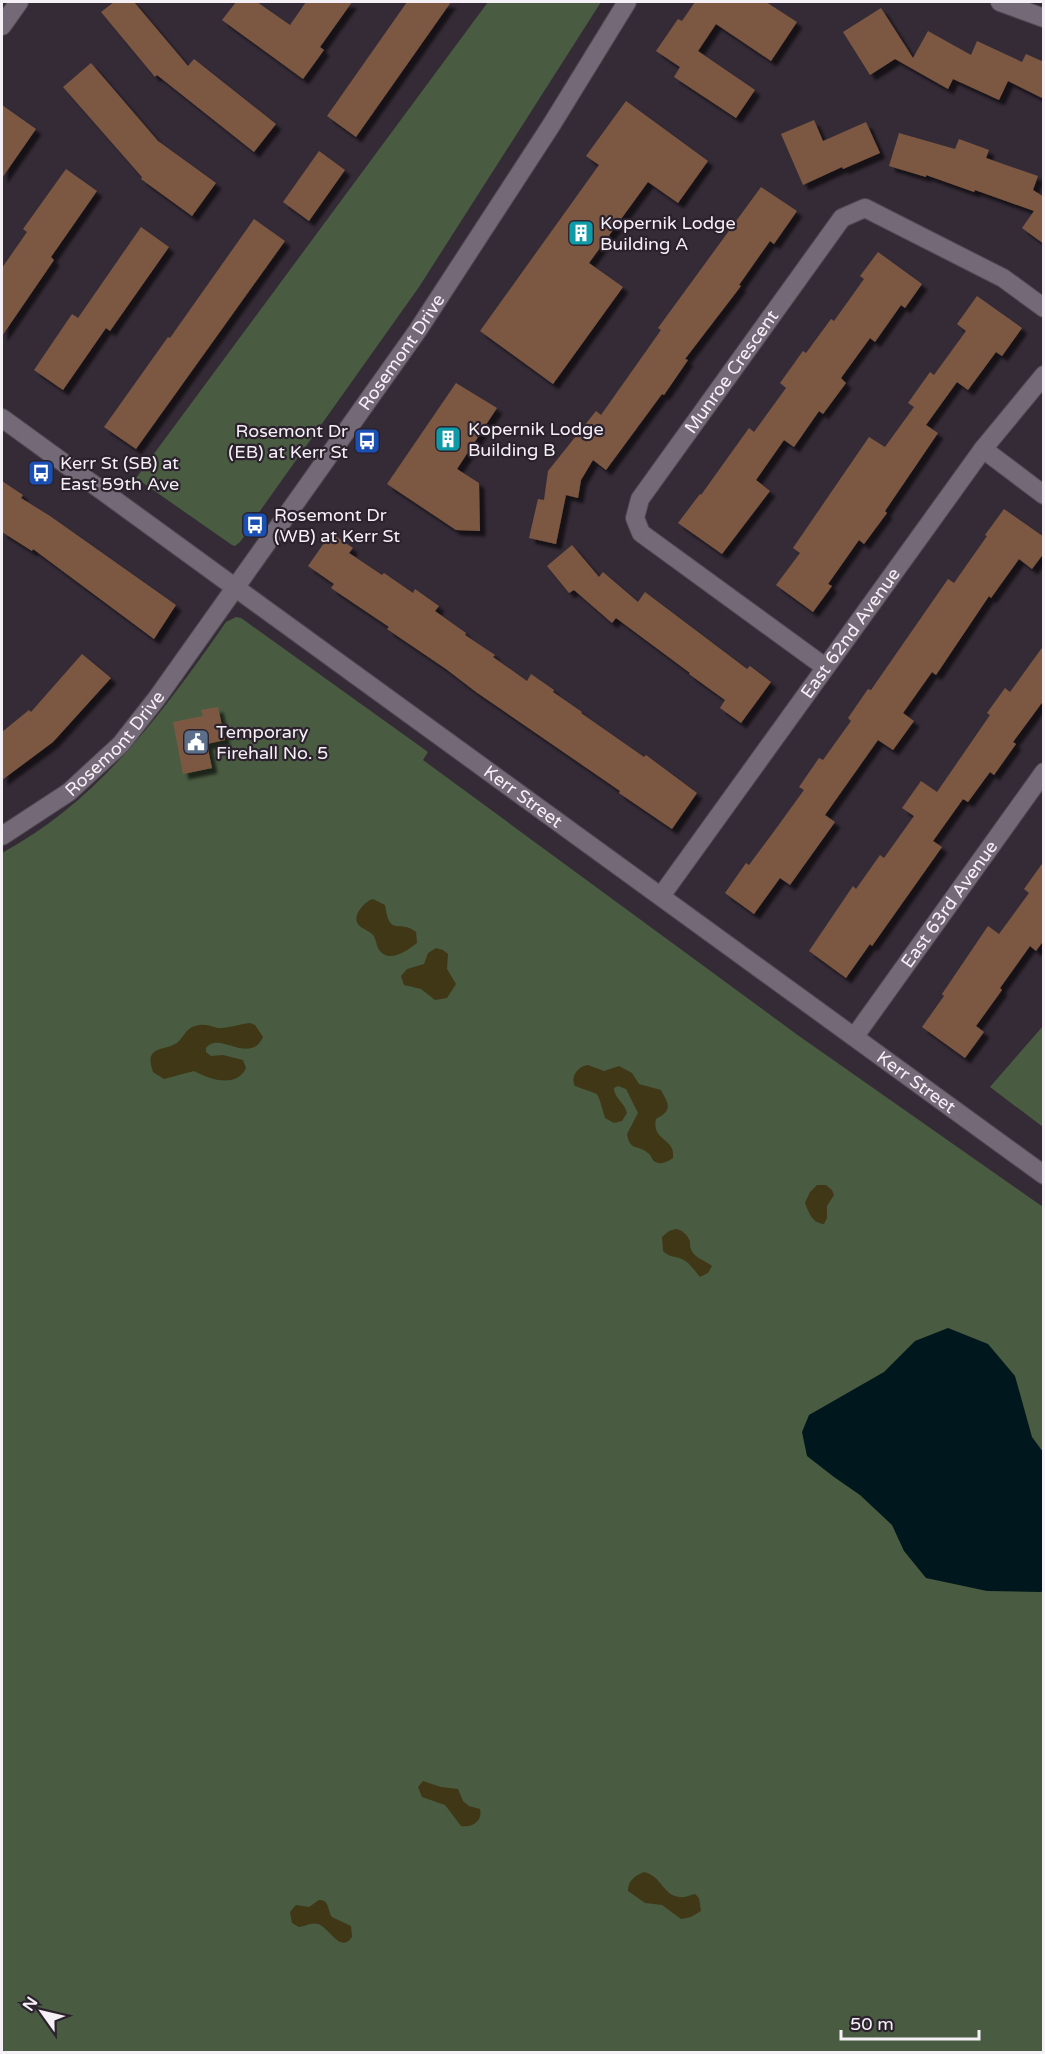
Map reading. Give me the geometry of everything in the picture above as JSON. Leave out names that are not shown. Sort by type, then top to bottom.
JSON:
[{"type":"street","points":[[2,26],[19,2]]},
{"type":"street","name":"Rosemont Drive","points":[[2,836],[69,792],[121,744],[192,650],[418,330],[552,124],[627,2]]},
{"type":"street","points":[[1000,2],[1044,18]]},
{"type":"street","name":"Munroe Crescent","points":[[825,667],[640,533],[634,518],[640,499],[842,218],[864,208],[1003,278],[1044,308]]},
{"type":"street","name":"East 62nd Avenue","points":[[661,896],[983,449],[1044,375]]},
{"type":"street","name":"Kerr Street","points":[[2,418],[1044,1175]]},
{"type":"street","points":[[983,449],[1044,495]]},
{"type":"street","name":"East 63rd Avenue","points":[[855,1036],[1044,772]]},
{"type":"green space","points":[[488,2],[601,2],[419,287],[255,518],[256,520],[240,542],[235,546],[232,545],[136,478]]},
{"type":"green space","points":[[236,617],[241,618],[428,752],[423,760],[799,1036],[1043,1207],[1043,2052],[2,2052],[2,853],[37,832],[99,780],[153,721],[226,622]]},
{"type":"green space","points":[[1043,1026],[1043,1127],[990,1087]]},
{"type":"sand","points":[[373,899],[385,905],[387,915],[393,925],[410,928],[416,932],[417,943],[397,955],[386,956],[382,953],[373,935],[359,926],[357,920],[360,909],[366,902]]},
{"type":"sand","points":[[436,948],[448,954],[447,969],[456,984],[447,998],[435,1000],[421,989],[404,985],[401,976],[407,969],[424,964],[428,953]]},
{"type":"sand","points":[[250,1023],[255,1025],[263,1037],[257,1045],[243,1048],[219,1043],[206,1048],[206,1052],[211,1056],[223,1055],[243,1060],[246,1068],[236,1078],[214,1079],[194,1071],[164,1079],[153,1072],[151,1057],[153,1053],[178,1042],[192,1027],[204,1025],[222,1028]]},
{"type":"sand","points":[[588,1065],[604,1071],[619,1066],[632,1073],[639,1084],[661,1090],[668,1107],[665,1113],[656,1119],[655,1126],[660,1136],[671,1147],[673,1158],[664,1163],[656,1162],[644,1150],[632,1146],[627,1134],[638,1113],[626,1089],[618,1086],[614,1088],[627,1113],[622,1121],[614,1123],[605,1118],[597,1094],[575,1086],[576,1072]]},
{"type":"sand","points":[[817,1185],[826,1185],[834,1195],[827,1206],[827,1218],[824,1224],[814,1220],[805,1203],[810,1192]]},
{"type":"sand","points":[[676,1229],[688,1237],[691,1251],[712,1266],[708,1273],[700,1277],[685,1261],[663,1251],[662,1237]]},
{"type":"sand","points":[[423,1781],[441,1787],[458,1789],[463,1801],[469,1806],[480,1809],[480,1817],[476,1823],[461,1826],[445,1805],[422,1797],[418,1787]]},
{"type":"sand","points":[[644,1872],[655,1877],[674,1896],[684,1897],[695,1894],[699,1898],[701,1911],[691,1917],[681,1919],[662,1905],[645,1903],[628,1891],[633,1879]]},
{"type":"sand","points":[[319,1900],[327,1904],[332,1917],[351,1926],[352,1937],[348,1941],[343,1943],[339,1941],[318,1924],[299,1927],[292,1923],[290,1912],[296,1905],[309,1907]]},
{"type":"water","points":[[948,1328],[988,1344],[1015,1376],[1032,1437],[1043,1452],[1044,1590],[1041,1592],[987,1591],[926,1578],[904,1551],[892,1525],[860,1495],[807,1456],[802,1432],[809,1415],[884,1372],[915,1341]]},
{"type":"building","points":[[114,2],[134,2],[188,66],[194,59],[276,124],[254,152],[157,75],[155,77],[101,12]]},
{"type":"building","points":[[236,2],[257,2],[290,25],[306,2],[352,2],[320,47],[324,50],[303,79],[222,20]]},
{"type":"building","points":[[407,2],[451,2],[356,137],[327,116]]},
{"type":"building","points":[[695,2],[766,2],[797,22],[771,61],[716,24],[698,51],[755,90],[736,118],[674,77],[680,67],[656,51],[678,19],[682,21]]},
{"type":"building","points":[[881,8],[913,58],[928,31],[971,55],[977,41],[1022,62],[1026,54],[1044,62],[1044,99],[1008,81],[999,100],[953,79],[948,89],[895,59],[870,75],[843,32]]},
{"type":"building","points":[[91,63],[158,141],[216,183],[192,216],[141,179],[142,177],[63,87]]},
{"type":"building","name":"Kopernik Lodge Building A","points":[[626,101],[708,161],[678,203],[648,182],[589,263],[623,287],[553,384],[480,331],[599,165],[586,156]]},
{"type":"building","points":[[2,105],[36,129],[2,178]]},
{"type":"building","points":[[814,120],[823,141],[866,122],[880,153],[803,185],[781,134]]},
{"type":"building","points":[[899,133],[955,149],[959,139],[989,150],[986,158],[1038,176],[1033,190],[1044,197],[1044,244],[1022,228],[1034,211],[975,190],[974,192],[926,175],[926,177],[889,166]]},
{"type":"building","points":[[319,151],[345,170],[309,221],[283,202]]},
{"type":"building","points":[[66,169],[97,191],[51,257],[54,260],[2,336],[2,268],[27,232],[23,229]]},
{"type":"building","points":[[761,187],[797,211],[774,244],[770,241],[739,285],[741,286],[685,359],[688,360],[664,395],[662,394],[606,470],[593,460],[581,480],[578,498],[566,495],[556,544],[529,538],[538,499],[544,500],[548,471],[596,411],[601,415],[661,330],[658,328]]},
{"type":"building","points":[[254,219],[285,241],[136,449],[104,427]]},
{"type":"building","points":[[141,227],[169,247],[110,331],[106,328],[63,390],[34,370],[72,314],[78,318]]},
{"type":"building","points":[[878,252],[922,284],[905,308],[901,305],[875,342],[870,338],[841,378],[846,383],[823,414],[819,411],[794,447],[784,440],[756,480],[770,491],[722,554],[678,523],[749,428],[754,432],[786,388],[780,383],[803,351],[806,353],[831,319],[834,321],[864,279],[860,276]]},
{"type":"building","points":[[977,296],[1022,328],[1002,356],[996,352],[968,390],[957,382],[926,425],[938,433],[885,511],[887,513],[864,544],[859,540],[828,584],[832,586],[813,612],[776,585],[800,553],[793,548],[869,437],[885,447],[914,407],[908,403],[930,372],[934,375],[966,331],[957,324]]},
{"type":"building","name":"Kopernik Lodge Building B","points":[[456,383],[497,408],[457,469],[479,483],[480,531],[456,530],[387,484]]},
{"type":"building","points":[[2,481],[23,495],[21,498],[176,605],[154,639],[33,549],[32,551],[2,532]]},
{"type":"building","points":[[1004,509],[1044,537],[1044,553],[1032,569],[1019,559],[991,598],[989,596],[936,675],[932,672],[903,713],[914,721],[893,750],[878,740],[825,815],[835,822],[790,885],[780,878],[754,914],[725,893],[746,863],[749,865],[804,790],[799,787],[819,758],[823,760],[851,721],[848,718],[868,689],[871,690],[948,579],[954,583]]},
{"type":"building","points":[[331,533],[353,548],[349,553],[413,593],[415,589],[439,606],[435,611],[495,655],[493,657],[527,681],[531,674],[581,713],[644,757],[646,755],[697,793],[672,829],[331,588],[334,584],[308,566]]},
{"type":"building","points":[[572,545],[599,577],[603,572],[638,602],[645,592],[747,669],[750,666],[771,682],[741,723],[720,708],[725,700],[690,673],[616,618],[612,623],[574,590],[569,593],[547,566]]},
{"type":"building","points":[[1044,645],[1044,700],[1013,742],[1016,744],[994,775],[990,772],[968,802],[963,799],[933,841],[942,847],[872,946],[870,944],[846,978],[809,951],[853,886],[856,889],[880,855],[884,858],[914,816],[902,808],[921,781],[937,792],[990,715],[987,713],[1005,688],[1010,692]]},
{"type":"building","points":[[82,654],[111,678],[53,742],[2,780],[2,732],[29,710],[31,712]]},
{"type":"building","name":"Temporary Firehall No. 5","points":[[218,707],[225,740],[207,744],[212,768],[183,774],[173,722],[203,716],[201,710]]},
{"type":"building","points":[[1044,861],[1044,940],[1036,951],[1030,946],[1000,988],[1002,990],[976,1026],[984,1032],[965,1058],[922,1027],[988,926],[999,934],[1029,893],[1024,889]]},
{"type":"place","name":"Kopernik Lodge Building A","points":[[581,233]]},
{"type":"place","name":"Kopernik Lodge Building B","points":[[448,439]]},
{"type":"place","name":"Rosemont Dr (EB) at Kerr St","points":[[367,441]]},
{"type":"place","name":"Kerr St (SB) at East 59th Ave","points":[[41,473]]},
{"type":"place","name":"Rosemont Dr (WB) at Kerr St","points":[[255,525]]},
{"type":"place","name":"Temporary Firehall No. 5","points":[[196,742]]}]
